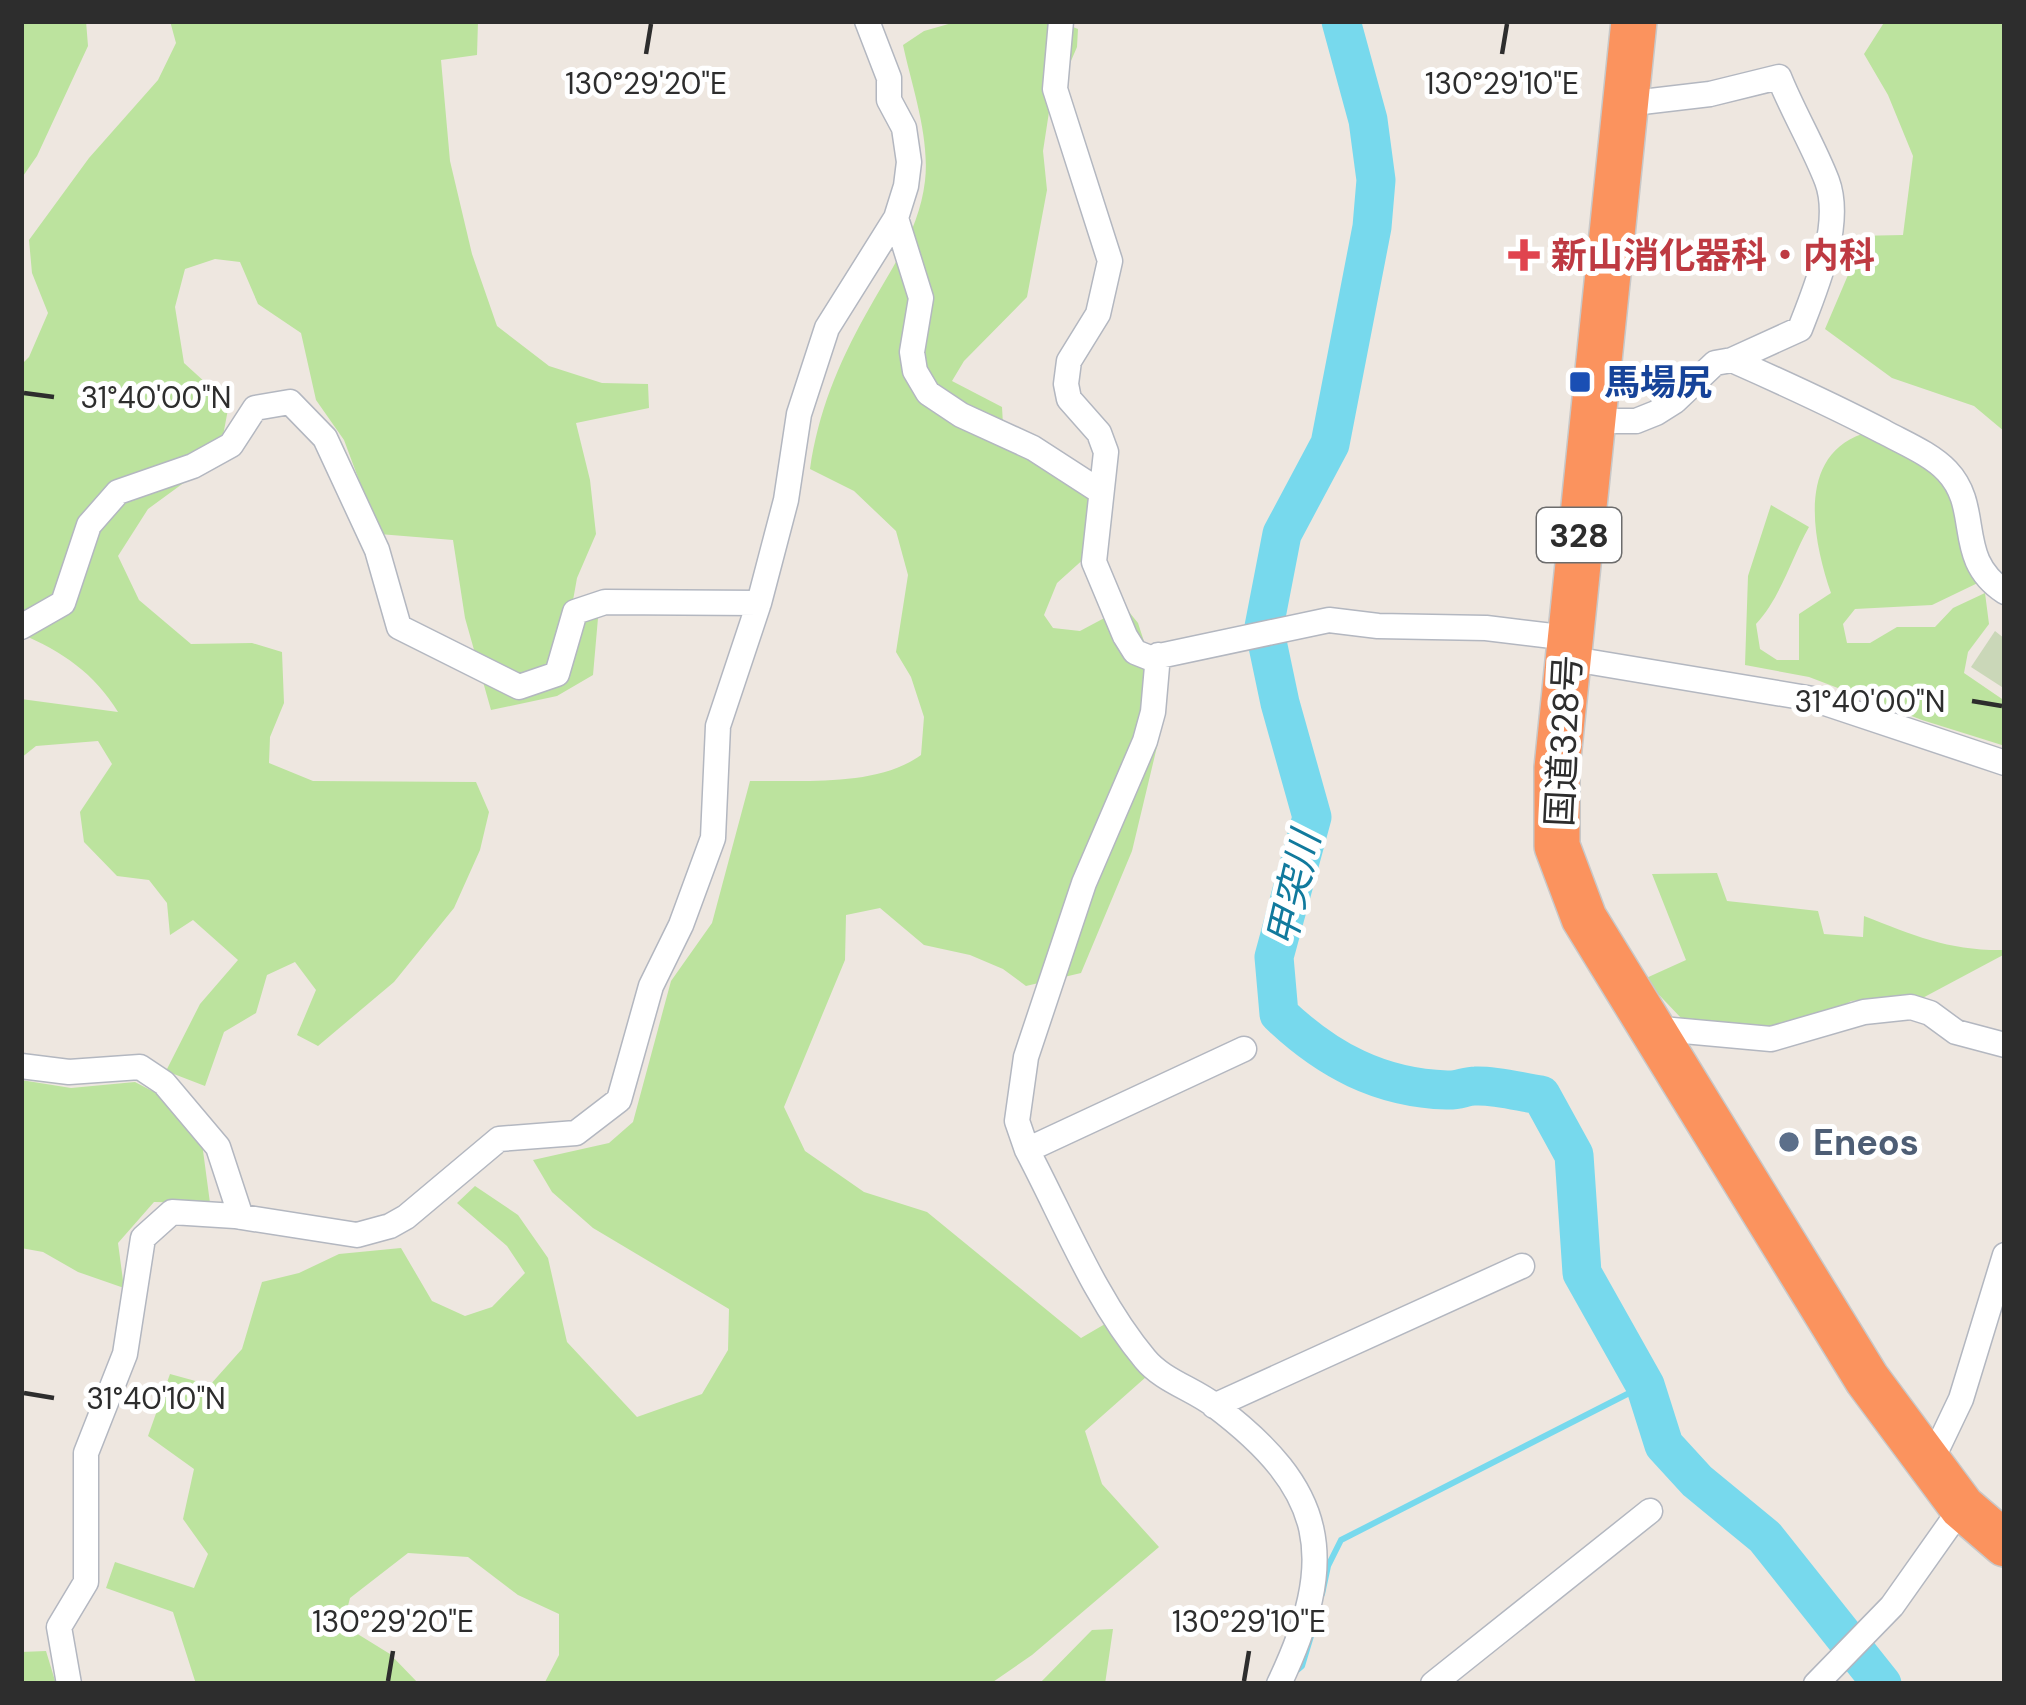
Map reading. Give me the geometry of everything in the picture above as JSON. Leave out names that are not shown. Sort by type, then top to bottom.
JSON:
[{"type":"highway","name":"国道328号","points":[[1634,21],[1568,648],[1557,769],[1557,846],[1584,918],[1867,1379],[1961,1507],[2005,1544]]},
{"type":"street","points":[[69,1684],[59,1627],[86,1582],[86,1454],[125,1354],[143,1238],[172,1212],[357,1235],[390,1226],[499,1139],[576,1133],[619,1100],[651,986],[681,925],[713,838],[718,726],[786,500],[799,413],[827,328],[896,218],[909,162],[904,128],[889,100],[890,78],[867,21]]},
{"type":"street","points":[[1061,21],[1055,89],[1110,261],[1098,314],[1073,353],[1066,384],[1069,399],[1103,440],[1094,562],[1135,652],[1143,658],[1329,620],[1486,628],[1796,695],[2005,763]]},
{"type":"street","points":[[1592,421],[1636,422],[1676,401],[1715,363],[1732,360],[1800,328],[1823,269],[1829,227],[1829,185],[1779,77],[1710,94],[1625,104]]},
{"type":"street","points":[[896,218],[921,298],[912,352],[915,371],[928,393],[961,415],[1033,448],[1101,492]]},
{"type":"street","points":[[1732,360],[1824,401],[1911,446],[1947,471],[1964,498],[1977,566],[2005,592]]},
{"type":"street","points":[[21,627],[63,602],[89,525],[118,492],[194,466],[231,445],[255,408],[290,402],[325,438],[377,550],[399,626],[519,687],[557,674],[575,612],[605,602],[759,602]]},
{"type":"street","points":[[1159,655],[1145,741],[1084,883],[1026,1057],[1018,1121],[1027,1150],[1122,1330],[1149,1365],[1214,1406],[1297,1486],[1312,1520],[1318,1560],[1306,1617],[1280,1684]]},
{"type":"street","points":[[1651,1028],[1771,1039],[1864,1012],[1911,1007],[1930,1013],[1956,1032],[2005,1045]]},
{"type":"street","points":[[1027,1150],[1244,1049]]},
{"type":"street","points":[[21,1066],[69,1072],[140,1067],[164,1083],[218,1147],[241,1217]]},
{"type":"street","points":[[1930,1466],[1961,1399],[2005,1255]]},
{"type":"street","points":[[1214,1406],[1522,1266]]},
{"type":"street","points":[[1816,1684],[1892,1606],[1961,1507]]},
{"type":"street","points":[[1433,1684],[1650,1511]]},
{"type":"green space","points":[[21,21],[86,21],[88,46],[37,156],[21,179]]},
{"type":"green space","points":[[170,21],[478,21],[477,55],[441,60],[450,161],[472,254],[497,326],[549,366],[602,383],[648,384],[649,408],[576,423],[590,480],[596,534],[577,578],[570,617],[598,618],[593,675],[557,696],[491,710],[465,618],[453,540],[379,534],[344,440],[316,400],[301,333],[258,304],[240,262],[215,259],[185,269],[175,307],[184,363],[229,404],[219,457],[148,509],[118,556],[139,600],[191,644],[252,643],[282,652],[284,703],[270,737],[269,763],[313,781],[476,782],[489,812],[480,850],[454,908],[394,982],[318,1046],[297,1035],[316,990],[295,962],[267,975],[256,1013],[224,1032],[205,1086],[166,1071],[200,1004],[238,960],[193,920],[170,935],[167,903],[149,880],[117,876],[84,842],[80,812],[112,764],[98,741],[36,746],[21,758],[21,699],[118,712],[76,665],[21,634],[21,365],[48,313],[32,273],[29,240],[89,158],[158,80],[176,43]]},
{"type":"green space","points":[[959,21],[1058,21],[1078,29],[1077,47],[1049,112],[1043,151],[1047,190],[1027,297],[964,361],[952,381],[1002,407],[1004,442],[1107,501],[1107,538],[1057,583],[1044,615],[1053,628],[1080,631],[1125,607],[1138,623],[1166,709],[1132,851],[1081,973],[1026,986],[1003,969],[970,955],[924,945],[880,908],[846,915],[845,960],[784,1107],[805,1151],[864,1192],[927,1212],[1081,1338],[1105,1324],[1146,1377],[1085,1431],[1102,1484],[1159,1547],[1032,1655],[990,1684],[544,1684],[559,1655],[559,1614],[518,1595],[468,1557],[408,1553],[350,1598],[343,1625],[390,1654],[419,1684],[196,1684],[173,1612],[106,1588],[115,1562],[194,1588],[208,1554],[183,1519],[194,1469],[148,1436],[170,1374],[210,1385],[242,1349],[262,1282],[299,1273],[339,1254],[401,1248],[432,1301],[465,1316],[492,1307],[525,1273],[507,1246],[457,1203],[475,1186],[518,1215],[548,1258],[567,1342],[637,1417],[702,1394],[728,1350],[729,1309],[593,1228],[552,1192],[533,1160],[609,1143],[633,1122],[671,981],[712,923],[750,781],[862,777],[921,755],[924,717],[911,677],[896,652],[908,575],[896,531],[854,491],[810,469],[838,370],[902,250],[922,200],[925,147],[903,45],[924,31]]},
{"type":"green space","points":[[1885,21],[2005,21],[2005,432],[1974,406],[1892,378],[1825,329],[1848,275],[1855,236],[1903,235],[1913,156],[1888,95],[1864,54]]},
{"type":"green space","points":[[1862,434],[1943,470],[1989,557],[1984,580],[1932,605],[1855,609],[1843,624],[1847,643],[1870,643],[1897,627],[1935,627],[1953,608],[1985,593],[1989,624],[1968,652],[1964,673],[2005,701],[2005,746],[1809,677],[1745,665],[1748,576],[1771,505],[1809,527],[1779,590],[1756,624],[1760,649],[1777,660],[1799,660],[1799,614],[1831,593],[1815,526],[1818,481],[1841,445]]},
{"type":"green space","points":[[1995,631],[2005,639],[2005,689],[1971,667]]},
{"type":"green space","points":[[1717,873],[1727,901],[1818,911],[1824,934],[1863,937],[1864,916],[1933,941],[2005,950],[2005,954],[1915,1002],[1890,997],[1851,1001],[1814,1024],[1759,1032],[1682,1019],[1644,979],[1686,960],[1652,874]]},
{"type":"green space","points":[[21,1080],[71,1088],[135,1082],[177,1104],[202,1143],[210,1203],[154,1202],[118,1243],[124,1288],[78,1272],[43,1252],[21,1248]]},
{"type":"green space","points":[[1113,1629],[1105,1684],[1039,1684],[1092,1630]]},
{"type":"green space","points":[[46,1651],[56,1684],[21,1684],[21,1652]]},
{"type":"waterway","name":"甲突川","points":[[1341,21],[1368,120],[1376,180],[1372,227],[1330,444],[1282,534],[1264,627],[1312,817],[1274,957],[1279,1014],[1336,1058],[1399,1084],[1451,1090],[1483,1086],[1541,1095],[1574,1155],[1582,1273],[1645,1385],[1664,1445],[1697,1481],[1765,1537],[1882,1684]]},
{"type":"waterway","points":[[1322,1594],[1328,1566],[1341,1540],[1645,1385]]},
{"type":"waterway","points":[[1295,1672],[1302,1666],[1318,1613]]},
{"type":"place","name":"新山消化器科・内科","points":[[1524,255]]},
{"type":"place","name":"馬場尻","points":[[1580,382]]},
{"type":"place","name":"Eneos","points":[[1789,1142]]}]
